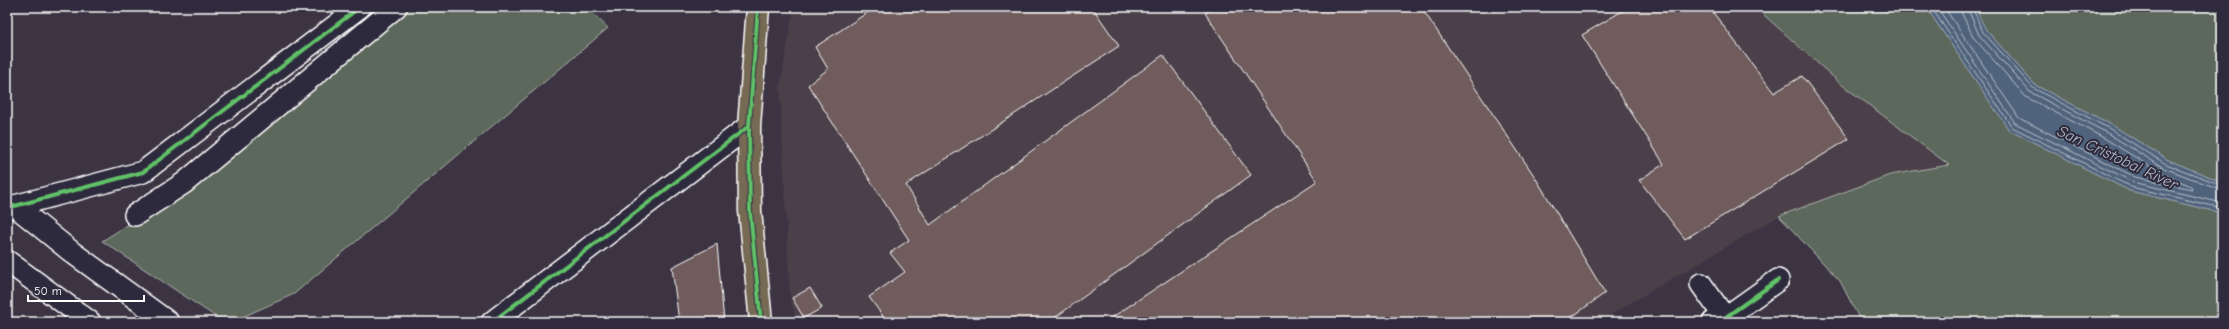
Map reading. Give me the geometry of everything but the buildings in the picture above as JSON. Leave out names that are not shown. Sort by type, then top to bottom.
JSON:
[{"type":"highway","points":[[758,7],[748,126],[750,211],[761,322]]},
{"type":"street","points":[[11,207],[143,172],[360,7]]},
{"type":"street","points":[[135,215],[184,183],[396,7]]},
{"type":"street","points":[[492,322],[748,126]]},
{"type":"street","points":[[11,207],[168,322]]},
{"type":"street","points":[[7,262],[90,322]]},
{"type":"street","points":[[1701,284],[1722,320],[1778,280]]},
{"type":"shaded area","points":[[794,7],[1755,7],[1841,84],[1950,165],[1890,175],[1779,216],[1598,322],[797,322],[790,298],[780,87]]},
{"type":"green space","points":[[399,7],[586,7],[608,28],[294,294],[238,319],[219,319],[102,241],[185,189]]},
{"type":"green space","points":[[1755,7],[1926,7],[2009,130],[2130,191],[2222,213],[2222,322],[1861,322],[1840,281],[1779,216],[1890,175],[1949,165],[1841,84]]},
{"type":"green space","points":[[1973,7],[2222,7],[2222,182],[2168,160],[2112,125],[2035,85],[1986,30]]},
{"type":"water","name":"San Cristobal River","points":[[1926,7],[1975,7],[1986,30],[2035,85],[2112,125],[2168,160],[2222,182],[2222,213],[2130,191],[2009,130]]},
{"type":"cycle path","points":[[7,208],[143,172],[360,7]]},
{"type":"cycle path","points":[[758,7],[749,126],[750,211],[761,322]]},
{"type":"cycle path","points":[[492,322],[749,126]]},
{"type":"cycle path","points":[[1713,322],[1726,317],[1778,280]]}]
